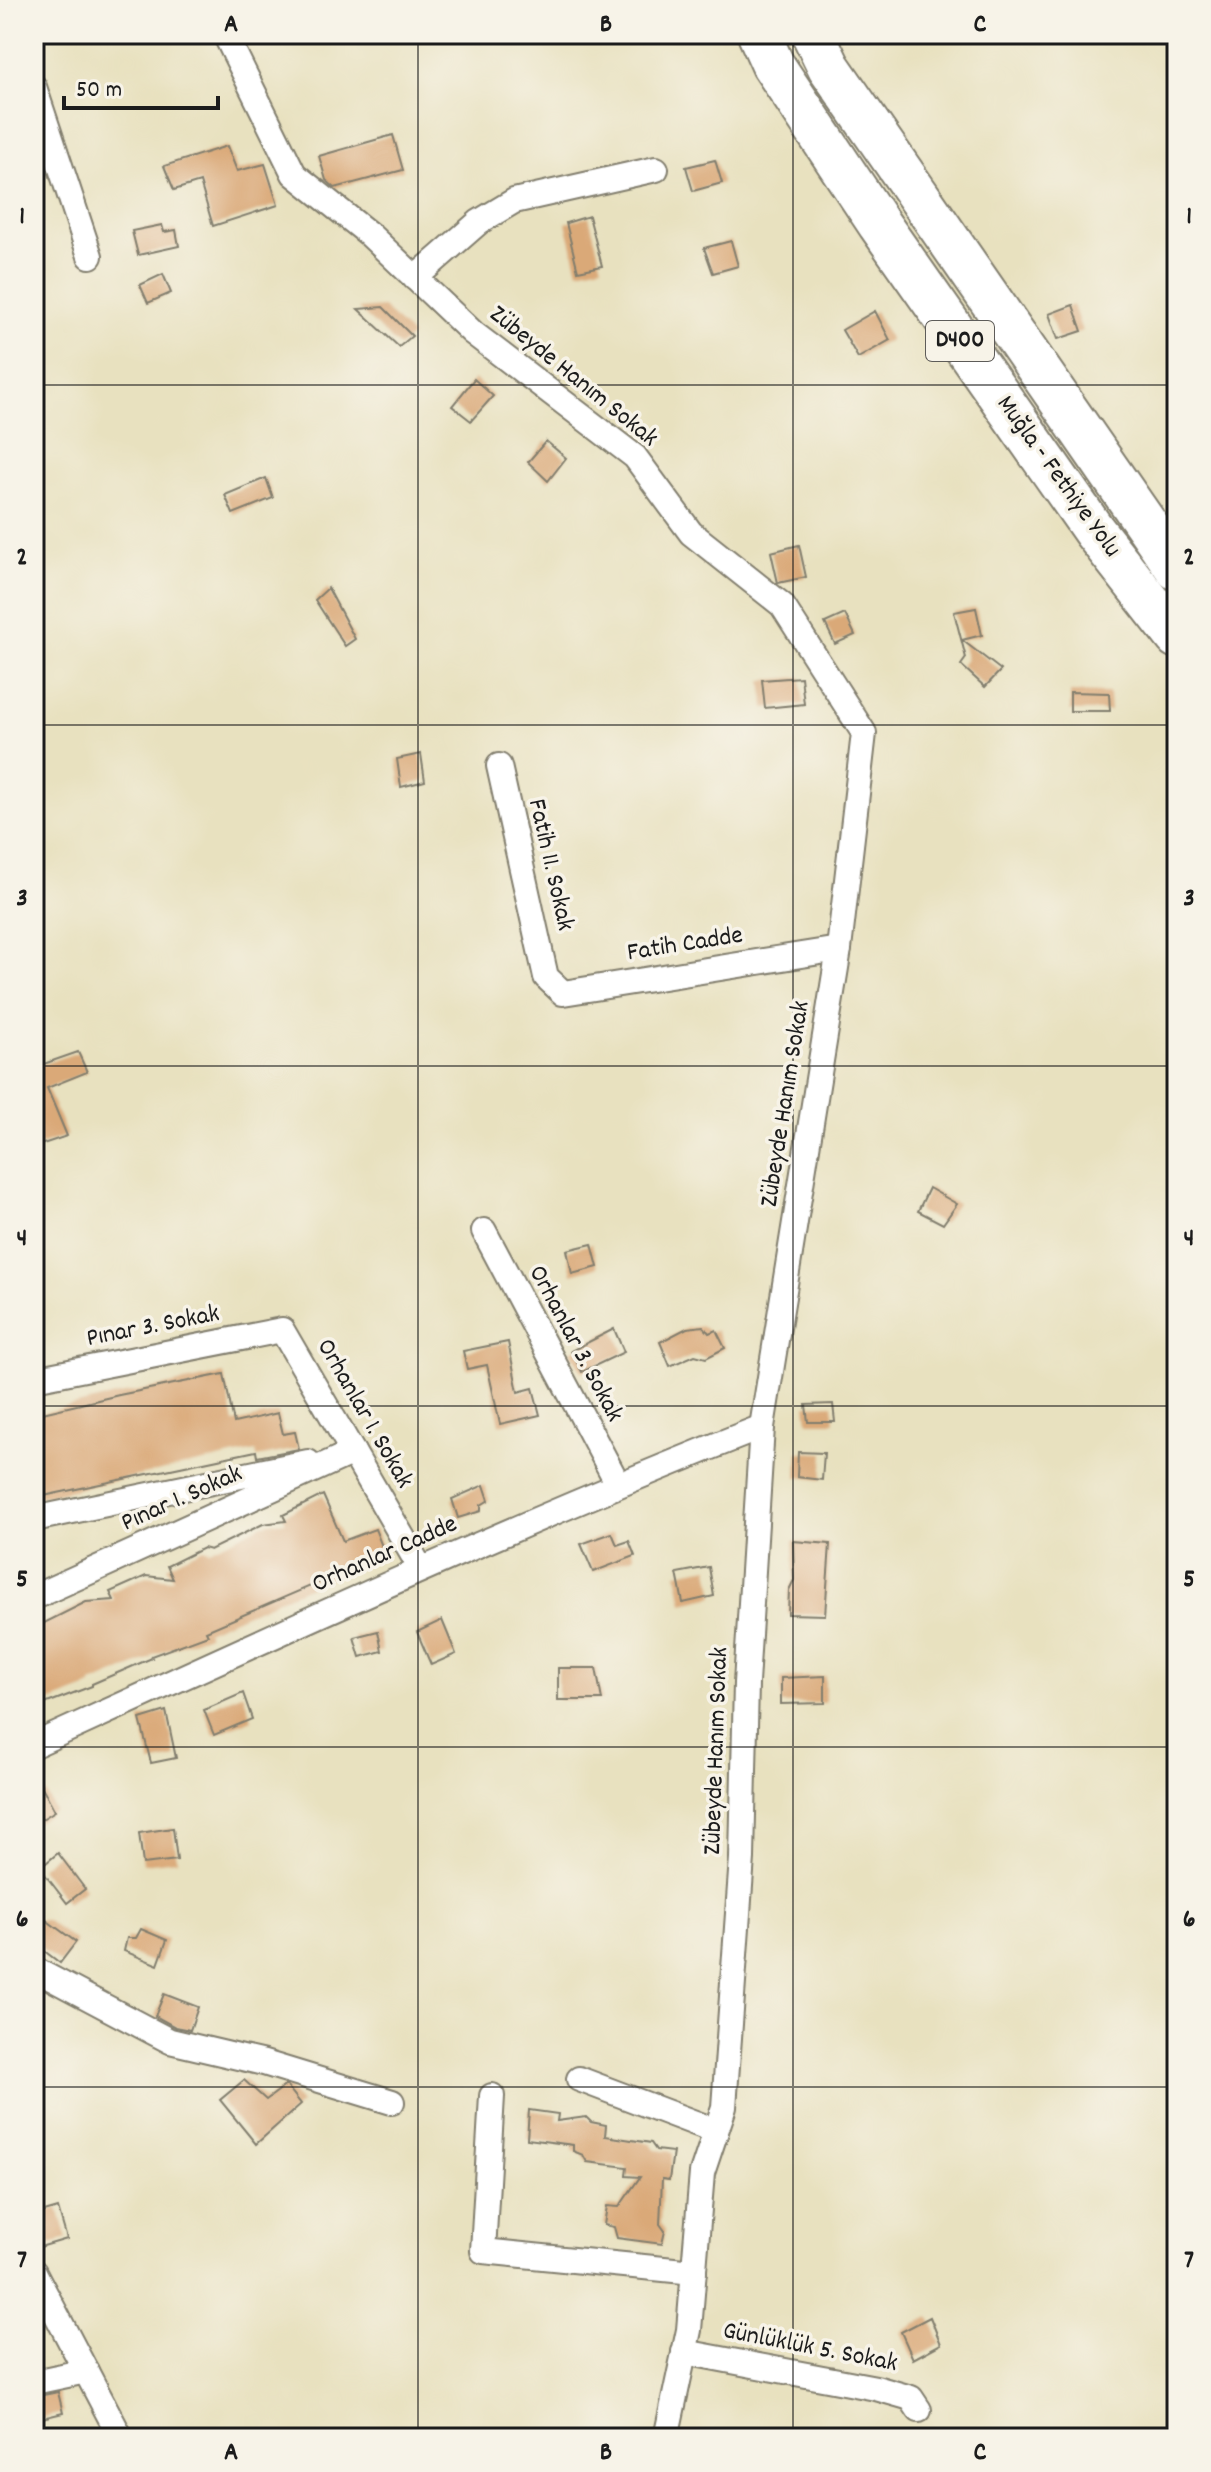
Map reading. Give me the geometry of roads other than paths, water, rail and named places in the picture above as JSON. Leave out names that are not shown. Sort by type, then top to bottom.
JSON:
[{"type":"highway","name":"Muğla - Fethiye Yolu","points":[[759,34],[773,65],[879,224],[1094,531],[1177,637]]},
{"type":"highway","name":"Muğla - Fethiye Yolu","points":[[813,34],[838,80],[1177,569]]},
{"type":"street","name":"Zübeyde Hanım Sokak","points":[[225,34],[294,174],[369,234],[473,333],[635,457],[691,533],[782,605],[864,733],[839,949],[762,1427],[746,1683],[742,1858],[724,2107],[702,2173],[684,2352],[666,2438]]},
{"type":"street","points":[[34,87],[90,256]]},
{"type":"street","points":[[415,278],[479,222],[514,201],[656,169]]},
{"type":"street","name":"Fatih 11. Sokak","points":[[499,766],[546,977]]},
{"type":"street","name":"Fatih Cadde","points":[[546,977],[563,993],[839,949]]},
{"type":"street","name":"Orhanlar 3. Sokak","points":[[484,1231],[618,1484]]},
{"type":"street","name":"Pınar 3. Sokak","points":[[34,1379],[282,1330]]},
{"type":"street","name":"Orhanlar 1. Sokak","points":[[282,1330],[421,1569]]},
{"type":"street","name":"Orhanlar Cadde","points":[[34,1745],[421,1569],[618,1484],[762,1427]]},
{"type":"street","points":[[34,1519],[353,1452]]},
{"type":"street","name":"Pınar 1. Sokak","points":[[34,1597],[353,1452]]},
{"type":"street","points":[[34,1969],[170,2041],[264,2063],[392,2102]]},
{"type":"street","points":[[579,2079],[716,2131]]},
{"type":"street","points":[[492,2096],[483,2251],[694,2272]]},
{"type":"street","points":[[34,2272],[121,2438]]},
{"type":"street","name":"Günlüklük 5. Sokak","points":[[684,2352],[876,2388],[911,2398],[919,2410]]},
{"type":"street","points":[[34,2382],[86,2371]]}]
